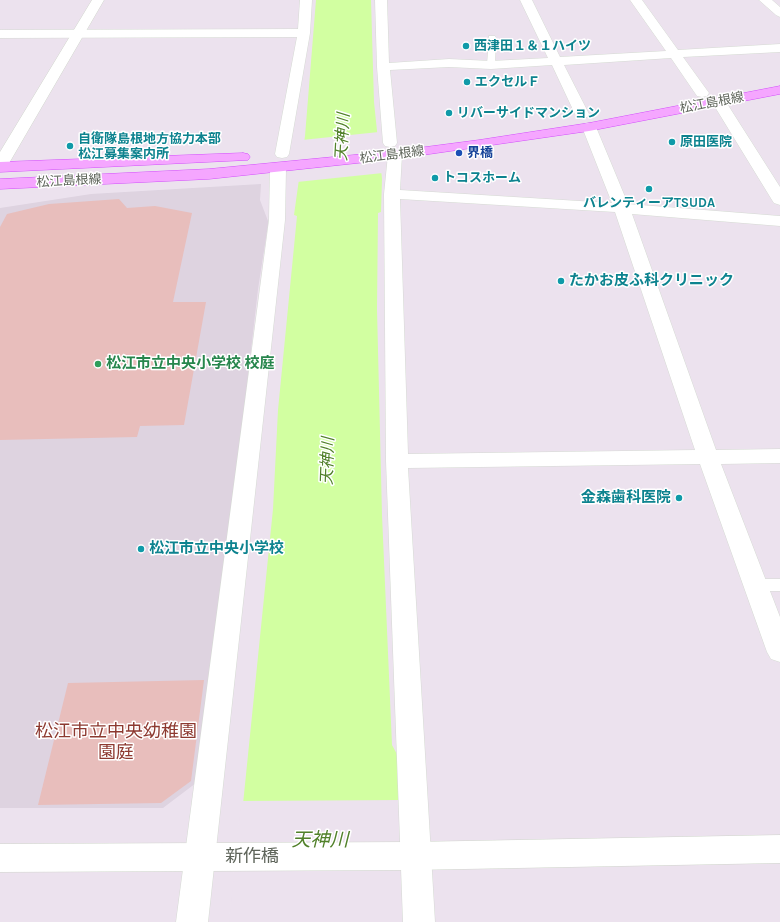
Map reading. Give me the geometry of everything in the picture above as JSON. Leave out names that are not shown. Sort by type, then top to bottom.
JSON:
[{"type":"main road","name":"松江島根線","points":[[627,106],[780,78]]},
{"type":"main road","name":"松江島根線","points":[[0,184],[209,174],[283,161],[388,150],[479,144],[589,117],[719,102],[780,90]]},
{"type":"main road","name":"松江島根線","points":[[567,116],[589,117]]},
{"type":"main road","name":"松江島根線","points":[[388,150],[516,125]]},
{"type":"main road","name":"松江島根線","points":[[0,166],[148,162],[283,161]]},
{"type":"street","points":[[0,166],[98,0]]},
{"type":"street","points":[[192,922],[206,858],[283,161],[304,33],[306,0]]},
{"type":"street","points":[[381,0],[383,67],[392,194],[397,461],[414,856],[419,922]]},
{"type":"street","points":[[526,0],[556,62],[589,117],[708,457],[780,652]]},
{"type":"street","points":[[636,0],[702,93]]},
{"type":"street","points":[[765,0],[780,13]]},
{"type":"street","points":[[0,34],[304,33]]},
{"type":"street","points":[[383,67],[449,63],[491,65],[556,62],[780,48]]},
{"type":"street","points":[[719,102],[780,200]]},
{"type":"street","points":[[392,194],[622,208],[780,221]]},
{"type":"street","points":[[397,461],[780,456]]},
{"type":"street","name":"新作橋","points":[[0,858],[414,856],[780,849]]},
{"type":"lane","points":[[491,65],[492,38]]},
{"type":"lane","points":[[756,585],[780,585]]},
{"type":"shaded area","name":"松江市立中央小学校","points":[[261,184],[260,200],[268,221],[268,225],[258,289],[241,438],[196,783],[163,808],[0,808],[0,208],[91,194]]},
{"type":"green space","name":"松江市立中央小学校 校庭","points":[[119,199],[127,208],[155,206],[192,213],[173,302],[206,302],[184,425],[140,426],[137,437],[0,440],[0,227],[7,214],[49,204]]},
{"type":"green space","name":"松江市立中央幼稚園 園庭","points":[[204,680],[191,781],[161,803],[38,805],[68,683]]},
{"type":"water","name":"天神川","points":[[316,0],[371,0],[374,102],[382,179],[381,212],[378,213],[377,309],[382,515],[392,745],[399,758],[405,922],[231,922],[273,509],[278,410],[297,216],[294,215],[305,136]]},
{"type":"pier","points":[[379,132],[383,173],[297,182],[302,140]]},
{"type":"pier","points":[[402,800],[406,922],[229,922],[241,801]]},
{"type":"place","name":"西津田１＆１ハイツ","points":[[466,46]]},
{"type":"place","name":"エクセルＦ","points":[[467,82]]},
{"type":"place","name":"リバーサイドマンション","points":[[449,113]]},
{"type":"place","name":"原田医院","points":[[672,142]]},
{"type":"place","name":"自衛隊島根地方協力本部 松江募集案内所","points":[[70,146]]},
{"type":"place","name":"界橋","points":[[459,153]]},
{"type":"place","name":"トコスホーム","points":[[435,178]]},
{"type":"place","name":"バレンティーアTSUDA","points":[[649,189]]},
{"type":"place","name":"たかお皮ふ科クリニック","points":[[561,281]]},
{"type":"place","name":"松江市立中央小学校 校庭","points":[[98,364]]},
{"type":"place","name":"金森歯科医院","points":[[679,498]]},
{"type":"place","name":"松江市立中央小学校","points":[[141,549]]}]
